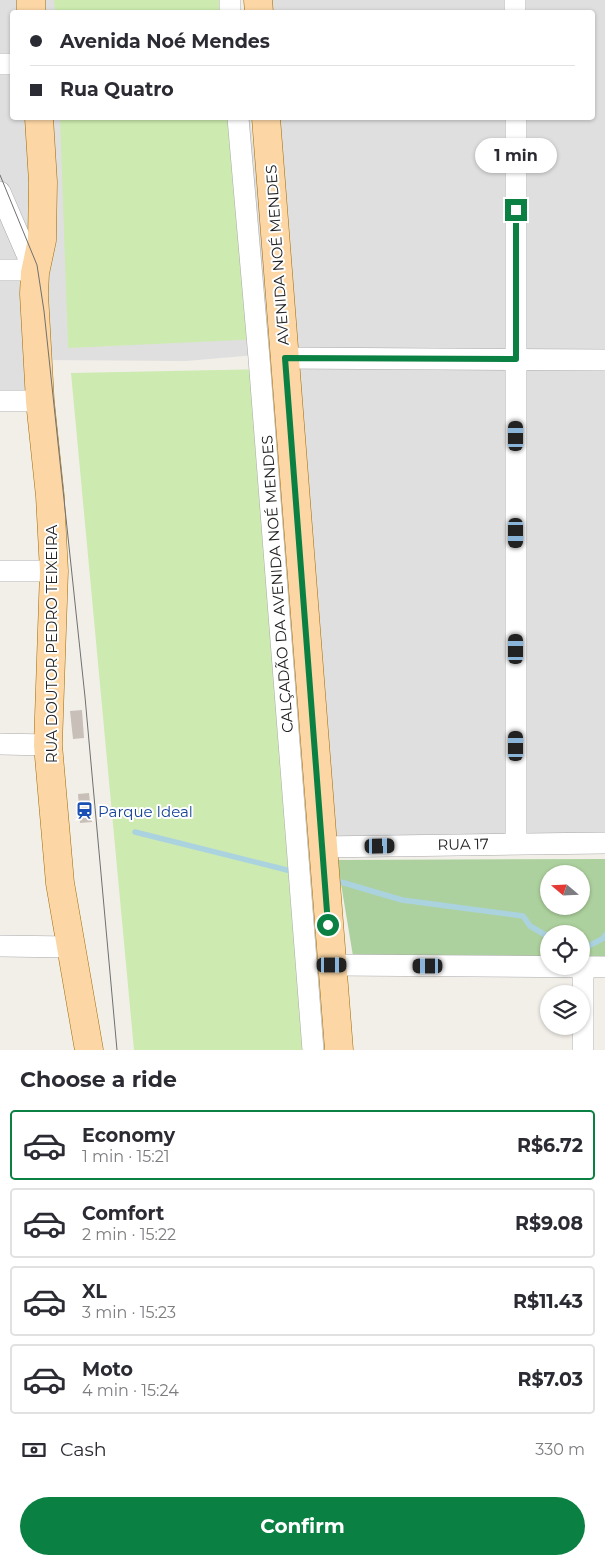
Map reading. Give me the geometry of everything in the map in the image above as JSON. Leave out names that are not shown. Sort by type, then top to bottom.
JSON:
[{"type":"main road","name":"RUA DOUTOR PEDRO TEIXEIRA","points":[[38,120],[43,182],[42,240],[35,273],[40,401],[50,496],[54,571],[48,745],[60,883],[89,1050]]},
{"type":"main road","name":"AVENIDA NOÉ MENDES","points":[[266,120],[321,847],[339,1050]]},
{"type":"street","name":"CALÇADÃO DA AVENIDA NOÉ MENDES","points":[[238,120],[259,358],[313,1050]]},
{"type":"street","points":[[516,120],[516,843]]},
{"type":"street","points":[[0,192],[35,273]]},
{"type":"street","points":[[0,270],[23,270],[35,273]]},
{"type":"street","points":[[285,358],[605,360]]},
{"type":"street","points":[[0,401],[40,401]]},
{"type":"street","points":[[0,571],[54,571]]},
{"type":"street","points":[[0,744],[48,745]]},
{"type":"street","name":"RUA 17","points":[[321,847],[605,843]]},
{"type":"street","points":[[0,946],[70,946]]},
{"type":"street","points":[[332,965],[540,967]]},
{"type":"street","points":[[590,967],[605,967]]},
{"type":"street","points":[[583,975],[583,1050]]},
{"type":"shaded area","points":[[0,0],[237,0],[239,10],[10,10],[10,120],[250,120],[261,214],[269,354],[186,361],[38,360],[40,401],[0,401]]},
{"type":"shaded area","points":[[258,0],[605,0],[605,845],[321,847],[266,120],[595,120],[595,10],[259,10]]},
{"type":"green space","points":[[54,0],[236,0],[237,10],[55,10]]},
{"type":"green space","points":[[60,120],[247,120],[261,339],[68,348]]},
{"type":"green space","points":[[266,369],[319,1050],[134,1050],[71,373]]},
{"type":"green space","points":[[605,859],[605,960],[590,961],[590,925],[540,925],[540,961],[354,962],[337,860]]},
{"type":"building","points":[[82,710],[84,738],[73,739],[70,711]]},
{"type":"building","points":[[89,793],[92,822],[80,823],[78,794]]},
{"type":"waterway","points":[[135,832],[295,872]]},
{"type":"waterway","points":[[341,882],[402,900],[523,916],[530,926],[540,932]]},
{"type":"waterway","points":[[590,945],[604,938],[605,935]]},
{"type":"tram line","points":[[0,175],[37,265],[44,311],[85,697],[117,1050]]},
{"type":"place","name":"Parque Ideal","points":[[84,811]]},
{"type":"route","points":[[328,925],[285,358],[357,360],[516,359],[516,210]]}]
